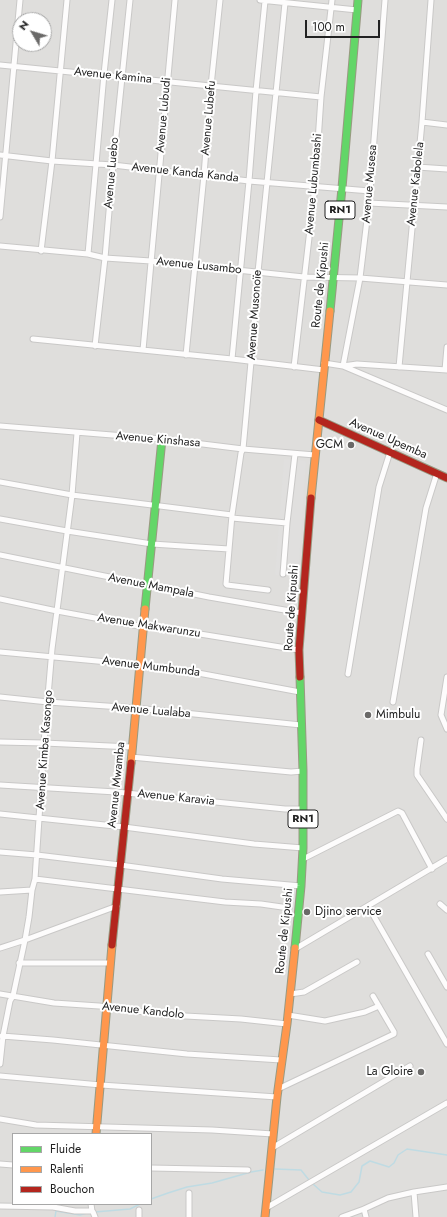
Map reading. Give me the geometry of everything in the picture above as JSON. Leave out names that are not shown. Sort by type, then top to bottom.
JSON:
[{"type":"main road","name":"Route de Kipushi","points":[[265,1217],[301,886],[303,859],[303,771],[299,650],[315,455],[342,188],[358,0]]},
{"type":"main road","name":"Avenue Upemba","points":[[319,420],[447,478]]},
{"type":"main road","name":"Avenue Mwamba","points":[[96,1133],[110,964],[117,906],[162,439]]},
{"type":"street","points":[[0,217],[3,155],[14,66],[20,0]]},
{"type":"street","points":[[42,251],[67,0]]},
{"type":"street","name":"Avenue Luebo","points":[[88,254],[112,0]]},
{"type":"street","name":"Avenue Luebo","points":[[95,346],[130,0]]},
{"type":"street","name":"Avenue Lubudi","points":[[143,350],[175,0]]},
{"type":"street","name":"Avenue Lubefu","points":[[186,355],[220,0]]},
{"type":"street","points":[[260,0],[357,10]]},
{"type":"street","name":"Avenue Musonoïe","points":[[232,359],[265,0]]},
{"type":"street","name":"Avenue Lubumbashi","points":[[294,367],[315,186],[321,97],[332,0]]},
{"type":"street","name":"Avenue Musesa","points":[[343,366],[360,278],[369,203],[385,0]]},
{"type":"street","name":"Avenue Kabolela","points":[[399,367],[422,122],[431,0]]},
{"type":"street","name":"Avenue Musonoïe","points":[[268,590],[227,584],[232,516],[241,453],[243,449],[258,272],[285,3]]},
{"type":"street","name":"Avenue Kamina","points":[[0,65],[104,74],[167,82],[321,97]]},
{"type":"street","points":[[422,122],[447,125]]},
{"type":"street","name":"Avenue Kanda Kanda","points":[[3,155],[370,191]]},
{"type":"street","points":[[417,166],[447,168]]},
{"type":"street","points":[[369,203],[447,207]]},
{"type":"street","name":"Avenue Lusambo","points":[[0,246],[88,254],[105,258],[151,261],[304,277],[360,278],[447,285]]},
{"type":"street","points":[[33,339],[232,359],[294,367],[343,366],[357,364],[446,370],[447,347]]},
{"type":"street","points":[[343,366],[447,410]]},
{"type":"street","name":"Avenue Kinshasa","points":[[0,426],[162,439],[243,449],[315,455]]},
{"type":"street","name":"Avenue Kimba Kasongo","points":[[0,1064],[2,1036],[10,1001],[13,996],[25,940],[32,890],[36,879],[44,743],[57,611],[72,495],[77,432]]},
{"type":"street","points":[[348,674],[379,487],[390,452]]},
{"type":"street","points":[[284,574],[287,523],[295,454]]},
{"type":"street","points":[[393,702],[426,508],[437,473]]},
{"type":"street","points":[[0,482],[72,495],[287,523]]},
{"type":"street","points":[[0,519],[152,544],[229,549]]},
{"type":"street","name":"Avenue Mampala","points":[[0,555],[209,597],[302,612]]},
{"type":"street","name":"Avenue Makwarunzu","points":[[0,599],[144,627],[176,630],[299,650]]},
{"type":"street","name":"Avenue Mumbunda","points":[[0,652],[182,670],[300,692]]},
{"type":"street","points":[[447,677],[441,715],[447,729]]},
{"type":"street","name":"Avenue Lualaba","points":[[0,697],[136,708],[301,726]]},
{"type":"street","points":[[421,740],[417,775],[447,820]]},
{"type":"street","points":[[0,742],[132,748]]},
{"type":"street","points":[[131,757],[291,772],[303,771]]},
{"type":"street","name":"Avenue Karavia","points":[[0,784],[116,792],[286,809],[303,809]]},
{"type":"street","points":[[303,859],[398,811],[402,813],[432,869]]},
{"type":"street","points":[[0,814],[124,827],[254,844],[303,848]]},
{"type":"street","points":[[0,852],[120,864],[222,879],[301,886]]},
{"type":"street","points":[[295,949],[447,859]]},
{"type":"street","points":[[36,879],[225,902],[261,904],[289,908]]},
{"type":"street","points":[[0,892],[32,890]]},
{"type":"street","points":[[440,904],[447,910]]},
{"type":"street","points":[[0,948],[117,906]]},
{"type":"street","points":[[368,906],[447,1044]]},
{"type":"street","points":[[428,954],[447,987]]},
{"type":"street","points":[[290,994],[304,992],[358,962]]},
{"type":"street","points":[[20,963],[110,964]]},
{"type":"street","name":"Avenue Kandolo","points":[[0,994],[54,1002],[167,1014],[287,1024]]},
{"type":"street","points":[[278,1089],[393,1035],[394,1032],[373,996]]},
{"type":"street","points":[[288,1015],[325,1021],[365,1012],[379,1006]]},
{"type":"street","points":[[2,1036],[187,1054],[282,1060]]},
{"type":"street","points":[[272,1148],[410,1066]]},
{"type":"street","points":[[0,1076],[101,1085],[277,1097]]},
{"type":"street","points":[[266,1208],[447,1103]]},
{"type":"street","points":[[0,1119],[36,1124],[273,1134]]},
{"type":"street","points":[[0,1164],[12,1165]]},
{"type":"street","points":[[152,1168],[248,1170]]},
{"type":"street","points":[[342,1217],[388,1198],[447,1187]]},
{"type":"street","points":[[414,1192],[416,1217]]},
{"type":"street","points":[[189,1193],[189,1217]]},
{"type":"street","points":[[0,1206],[53,1207],[93,1213]]},
{"type":"street","points":[[364,1208],[366,1217]]},
{"type":"street","points":[[139,1210],[139,1217]]},
{"type":"shaded area","points":[[0,0],[447,0],[447,1217],[0,1217]]},
{"type":"shaded area","points":[[284,459],[306,461],[298,577],[275,575]]},
{"type":"waterway","points":[[313,1184],[322,1192],[340,1195],[351,1192],[359,1182],[362,1166],[370,1161],[389,1167],[394,1163],[398,1155],[407,1149],[447,1155]]},
{"type":"waterway","points":[[275,1169],[301,1170],[309,1180]]},
{"type":"waterway","points":[[152,1199],[187,1187],[212,1183],[263,1170]]},
{"type":"waterway","points":[[95,1212],[130,1209],[138,1205]]},
{"type":"waterway","points":[[55,1217],[56,1211],[80,1215],[87,1213]]},
{"type":"traffic: fast","points":[[330,311],[358,0]]},
{"type":"traffic: fast","points":[[145,609],[162,439]]},
{"type":"traffic: fast","points":[[295,948],[303,848],[303,771],[300,677]]},
{"type":"traffic: slow","points":[[311,498],[330,311]]},
{"type":"traffic: slow","points":[[131,763],[145,609]]},
{"type":"traffic: slow","points":[[96,1133],[112,945]]},
{"type":"traffic: slow","points":[[265,1217],[277,1097],[295,948]]},
{"type":"traffic: jam","points":[[319,420],[447,478]]},
{"type":"traffic: jam","points":[[300,677],[299,650],[311,498]]},
{"type":"traffic: jam","points":[[112,945],[131,763]]},
{"type":"place","name":"GCM","points":[[351,445]]},
{"type":"place","name":"Mimbulu","points":[[368,715]]},
{"type":"place","name":"Djino service","points":[[307,912]]},
{"type":"place","name":"La Gloire","points":[[421,1072]]}]
